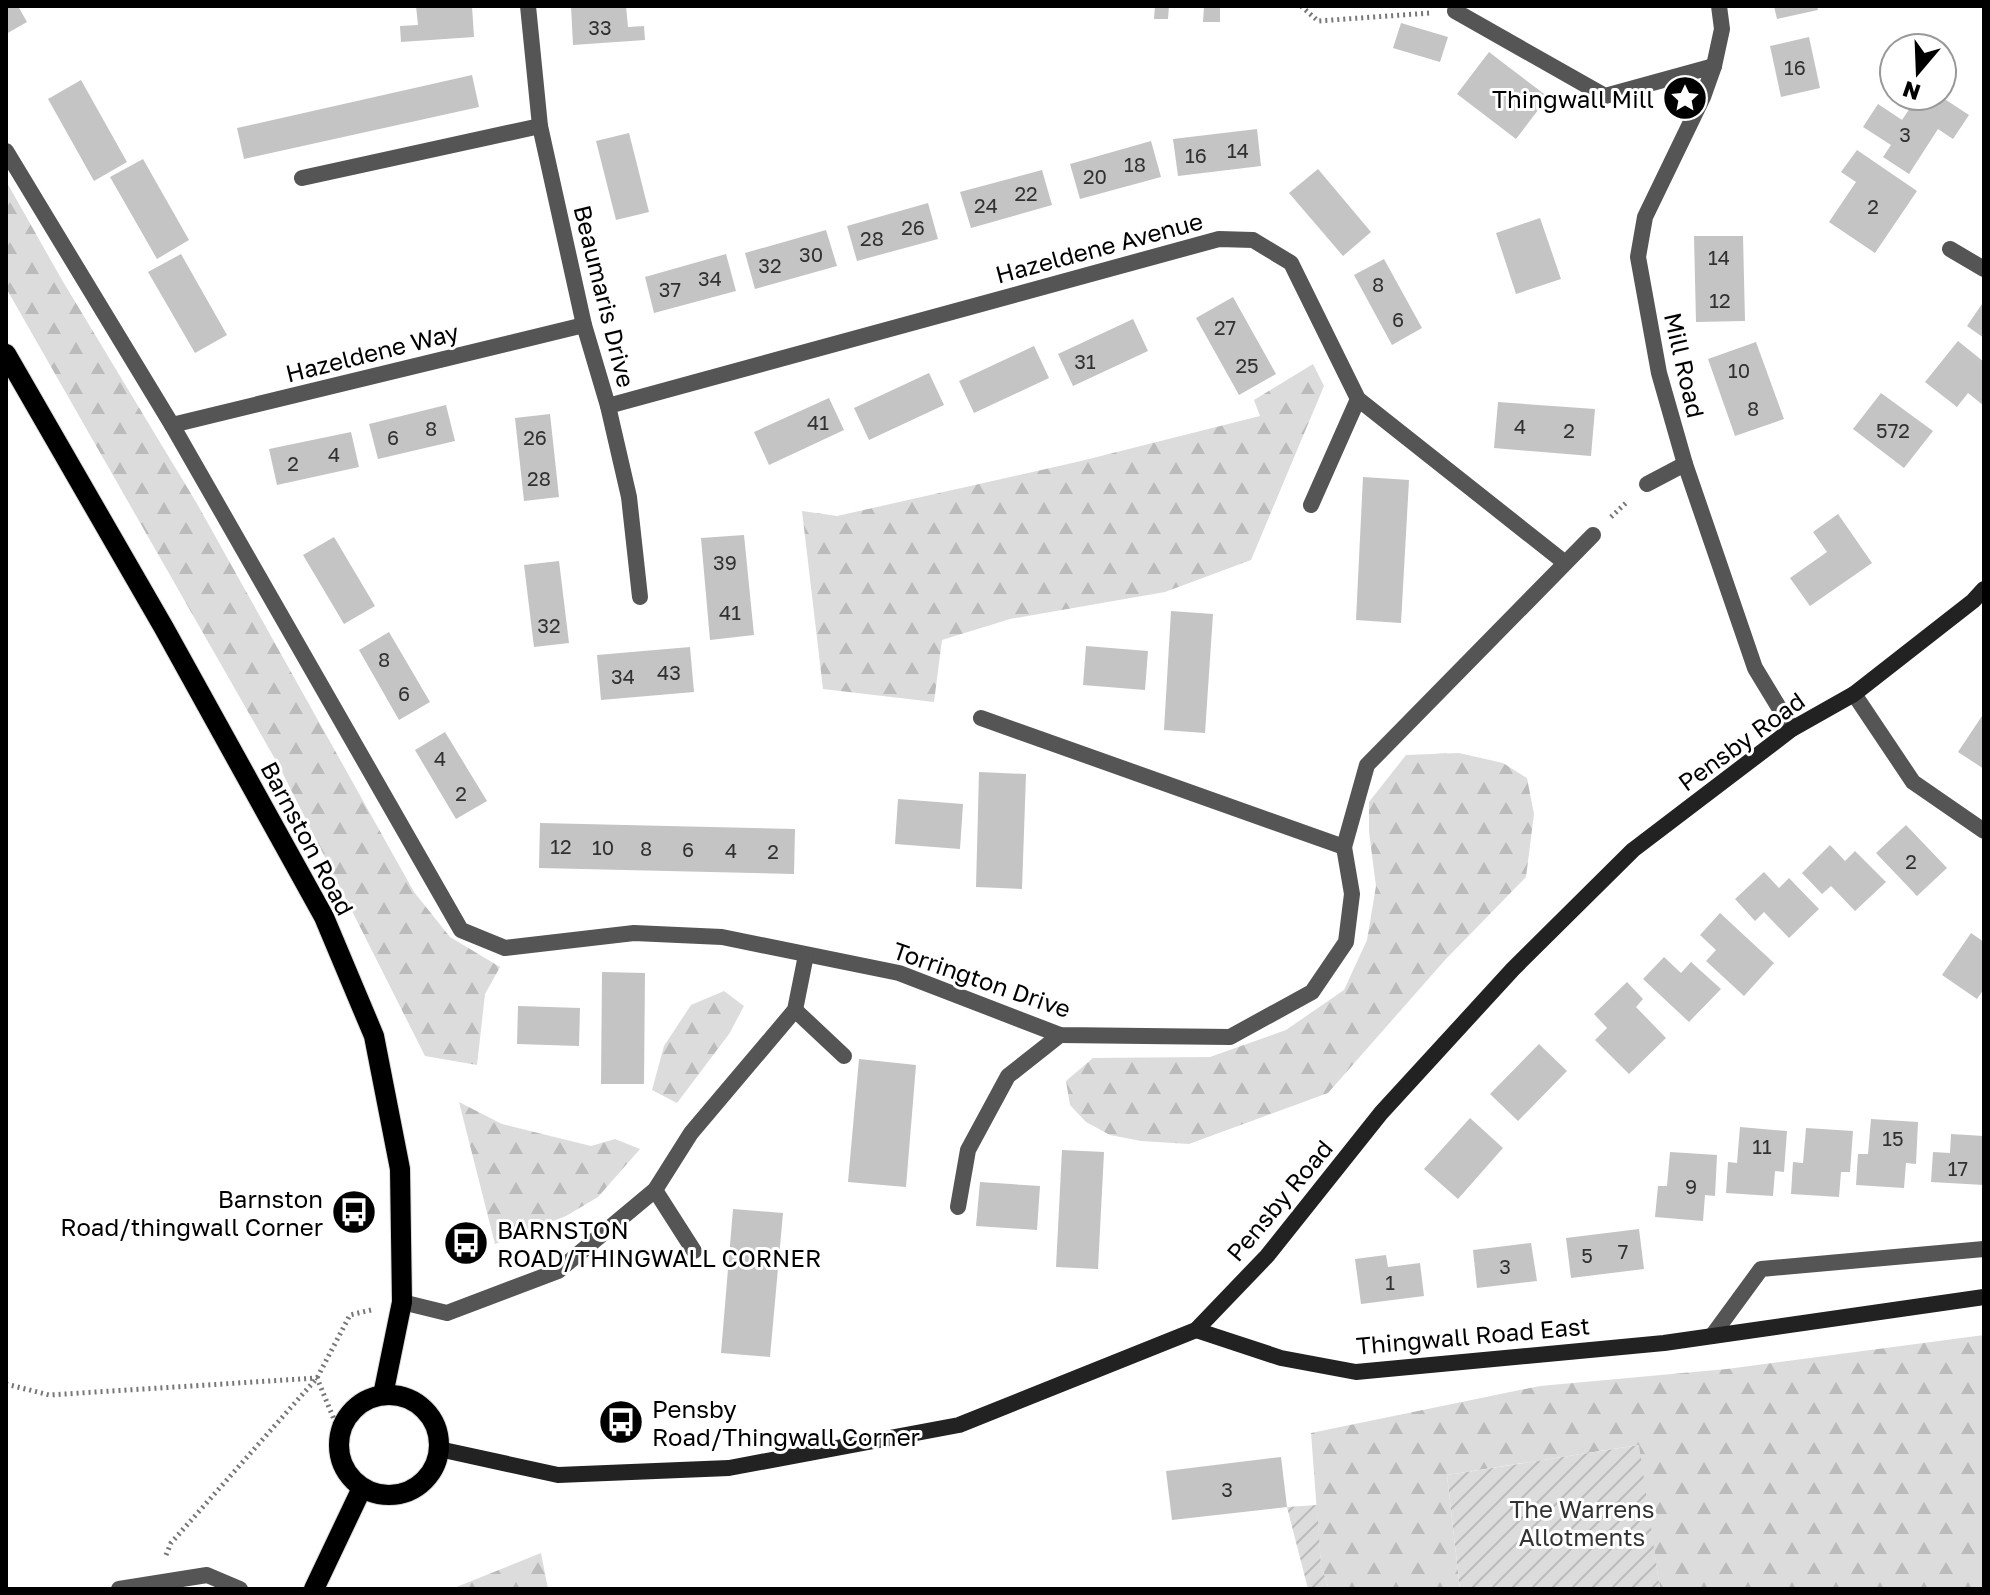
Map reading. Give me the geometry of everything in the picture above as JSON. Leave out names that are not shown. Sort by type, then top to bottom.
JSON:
[{"type":"main road","name":"Barnston Road","points":[[6,354],[164,628],[324,917],[374,1036],[400,1169],[402,1302],[383,1395]]},
{"type":"main road","name":"Pensby Road","points":[[439,1449],[558,1475],[729,1468],[959,1425],[1196,1330],[1267,1256],[1381,1113],[1524,958],[1633,850],[1792,729],[1854,694],[1973,601],[1984,589]]},
{"type":"main road","name":"Thingwall Road East","points":[[1196,1330],[1281,1358],[1356,1372],[1664,1343],[1984,1297]]},
{"type":"main road","points":[[383,1395],[403,1396],[422,1407],[436,1428],[439,1449],[430,1474],[416,1487],[393,1496],[362,1488],[346,1473],[338,1443],[340,1434],[343,1423],[358,1405],[383,1395]]},
{"type":"main road","points":[[314,1589],[362,1488]]},
{"type":"street","name":"Beaumaris Drive","points":[[528,6],[540,126],[584,325],[608,406],[629,497],[640,597]]},
{"type":"street","name":"Mill Road","points":[[1719,6],[1722,29],[1714,66],[1703,97],[1645,217],[1638,257],[1659,373],[1685,464],[1755,668],[1792,729]]},
{"type":"street","points":[[1455,11],[1605,96],[1714,66]]},
{"type":"street","points":[[302,178],[540,126]]},
{"type":"street","name":"Torrington Drive","points":[[6,151],[172,425],[461,930],[505,948],[634,933],[722,937],[899,973],[1060,1035],[1230,1037],[1312,992],[1346,942],[1352,894],[1344,847],[1367,765],[1593,535]]},
{"type":"street","name":"Hazeldene Avenue","points":[[608,406],[1219,239],[1253,240],[1291,263],[1358,399],[1564,562]]},
{"type":"street","points":[[1950,249],[1984,269]]},
{"type":"street","name":"Hazeldene Way","points":[[172,425],[584,325]]},
{"type":"street","points":[[1311,505],[1358,399]]},
{"type":"street","points":[[1647,484],[1685,464]]},
{"type":"street","points":[[1854,694],[1913,782],[1984,831]]},
{"type":"street","points":[[981,718],[1344,847]]},
{"type":"street","points":[[402,1302],[447,1313],[558,1271],[655,1190],[691,1133],[795,1010],[806,955]]},
{"type":"street","points":[[795,1010],[844,1056]]},
{"type":"street","points":[[958,1207],[968,1150],[1008,1076],[1060,1035]]},
{"type":"street","points":[[655,1190],[694,1251]]},
{"type":"street","points":[[1712,1336],[1761,1269],[1984,1249]]},
{"type":"street","points":[[119,1589],[207,1575],[240,1589]]},
{"type":"path","points":[[1301,6],[1318,21],[1455,11]]},
{"type":"path","points":[[1593,535],[1647,484]]},
{"type":"path","points":[[154,1582],[171,1543],[317,1378],[350,1315],[402,1302]]},
{"type":"path","points":[[6,1384],[49,1395],[317,1378]]},
{"type":"path","points":[[317,1378],[340,1434]]},
{"type":"green space","points":[[6,181],[196,502],[414,892],[450,937],[500,967],[485,994],[477,1065],[425,1056],[279,766],[6,288]]},
{"type":"green space","points":[[1313,364],[1324,386],[1251,560],[1165,592],[1010,619],[942,640],[934,702],[823,689],[802,511],[837,516],[1081,461],[1260,416],[1254,400]]},
{"type":"green space","points":[[1459,753],[1503,763],[1527,778],[1534,814],[1526,877],[1445,960],[1328,1093],[1189,1144],[1141,1141],[1110,1135],[1086,1122],[1070,1105],[1066,1081],[1093,1058],[1210,1057],[1286,1030],[1344,990],[1367,940],[1376,886],[1369,832],[1369,802],[1406,755]]},
{"type":"green space","points":[[724,991],[744,1006],[729,1034],[677,1103],[652,1090],[664,1046],[691,1005]]},
{"type":"green space","points":[[459,1102],[502,1124],[591,1146],[615,1139],[640,1149],[598,1197],[566,1216],[495,1244]]},
{"type":"green space","points":[[1984,1335],[1984,1589],[1660,1589],[1638,1445],[1447,1475],[1460,1589],[1329,1589],[1321,1565],[1311,1433],[1540,1386],[1727,1369]]},
{"type":"green space","name":"The Warrens Allotments","points":[[1639,1445],[1660,1589],[1460,1589],[1447,1475]]},
{"type":"green space","points":[[1317,1505],[1321,1565],[1329,1589],[1308,1589],[1287,1507]]},
{"type":"green space","points":[[541,1553],[548,1589],[453,1589],[454,1588]]},
{"type":"building","points":[[6,6],[18,6],[27,22],[6,34]]},
{"type":"building","points":[[416,6],[472,6],[474,37],[401,42],[400,26],[418,25]]},
{"type":"building","points":[[571,6],[626,6],[628,27],[644,26],[645,40],[573,45]]},
{"type":"building","points":[[1155,6],[1169,6],[1168,19],[1154,19]]},
{"type":"building","points":[[1204,6],[1220,6],[1220,22],[1203,22]]},
{"type":"building","points":[[1774,6],[1817,6],[1818,10],[1777,19]]},
{"type":"building","points":[[1401,23],[1448,37],[1440,62],[1393,48]]},
{"type":"building","points":[[1809,37],[1820,88],[1781,97],[1770,46]]},
{"type":"building","points":[[1489,52],[1548,97],[1516,139],[1457,94]]},
{"type":"building","points":[[472,75],[479,107],[244,159],[237,128]]},
{"type":"building","points":[[81,80],[127,162],[94,181],[48,99]]},
{"type":"building","points":[[1878,104],[1878,112],[1890,112],[1902,120],[1907,112],[1958,112],[1958,108],[1969,115],[1953,139],[1938,129],[1909,174],[1883,157],[1891,145],[1863,127]]},
{"type":"building","points":[[1257,129],[1261,166],[1178,176],[1173,139]]},
{"type":"building","points":[[629,133],[649,212],[616,220],[596,141]]},
{"type":"building","points":[[1151,141],[1161,177],[1080,199],[1070,164]]},
{"type":"building","points":[[1857,150],[1917,191],[1875,253],[1829,222],[1856,182],[1841,172]]},
{"type":"building","points":[[143,159],[189,240],[157,259],[110,177]]},
{"type":"building","points":[[1318,169],[1371,232],[1343,256],[1289,193]]},
{"type":"building","points":[[1042,170],[1052,205],[971,228],[960,192]]},
{"type":"building","points":[[928,203],[938,239],[857,261],[847,226]]},
{"type":"building","points":[[1540,218],[1561,279],[1516,294],[1496,233]]},
{"type":"building","points":[[826,230],[837,266],[755,289],[745,253]]},
{"type":"building","points":[[1694,236],[1743,236],[1745,321],[1696,322]]},
{"type":"building","points":[[181,254],[227,335],[195,353],[148,272]]},
{"type":"building","points":[[726,254],[736,291],[654,313],[645,277]]},
{"type":"building","points":[[1384,259],[1422,328],[1392,345],[1354,275]]},
{"type":"building","points":[[1233,297],[1276,374],[1239,395],[1196,318]]},
{"type":"building","points":[[1984,301],[1984,338],[1967,326]]},
{"type":"building","points":[[1133,319],[1148,351],[1073,386],[1058,354]]},
{"type":"building","points":[[1958,341],[1984,362],[1984,406],[1968,393],[1957,407],[1925,382]]},
{"type":"building","points":[[1756,342],[1784,419],[1735,436],[1708,359]]},
{"type":"building","points":[[1034,346],[1049,378],[974,413],[959,381]]},
{"type":"building","points":[[929,373],[944,405],[869,440],[854,408]]},
{"type":"building","points":[[1881,393],[1933,431],[1904,468],[1853,429]]},
{"type":"building","points":[[829,398],[844,430],[769,465],[754,432]]},
{"type":"building","points":[[1498,402],[1595,409],[1591,456],[1494,448]]},
{"type":"building","points":[[446,405],[455,441],[378,459],[369,424]]},
{"type":"building","points":[[550,414],[559,497],[524,501],[515,418]]},
{"type":"building","points":[[351,432],[359,467],[277,485],[269,449]]},
{"type":"building","points":[[1363,477],[1409,480],[1401,623],[1356,620]]},
{"type":"building","points":[[1838,514],[1872,563],[1810,606],[1790,578],[1827,552],[1813,532]]},
{"type":"building","points":[[744,535],[754,635],[710,640],[701,538]]},
{"type":"building","points":[[334,537],[375,606],[344,624],[303,555]]},
{"type":"building","points":[[559,561],[569,643],[534,647],[524,565]]},
{"type":"building","points":[[1171,611],[1213,614],[1205,733],[1164,730]]},
{"type":"building","points":[[389,632],[430,702],[399,720],[359,650]]},
{"type":"building","points":[[1086,646],[1148,651],[1145,690],[1083,685]]},
{"type":"building","points":[[690,647],[694,692],[601,700],[597,655]]},
{"type":"building","points":[[1984,713],[1984,769],[1958,752]]},
{"type":"building","points":[[445,732],[487,801],[456,819],[415,750]]},
{"type":"building","points":[[979,772],[1026,774],[1022,889],[976,887]]},
{"type":"building","points":[[898,799],[963,804],[960,849],[895,844]]},
{"type":"building","points":[[540,823],[795,829],[794,874],[539,868]]},
{"type":"building","points":[[1906,825],[1947,868],[1917,896],[1876,853]]},
{"type":"building","points":[[1830,845],[1845,861],[1855,851],[1886,882],[1855,911],[1831,886],[1822,894],[1802,873]]},
{"type":"building","points":[[1764,872],[1779,888],[1789,878],[1819,909],[1789,938],[1764,912],[1755,921],[1735,899]]},
{"type":"building","points":[[1720,913],[1774,963],[1744,996],[1706,961],[1716,950],[1700,935]]},
{"type":"building","points":[[1971,933],[1984,942],[1984,989],[1977,999],[1942,975]]},
{"type":"building","points":[[1664,957],[1681,973],[1691,962],[1721,989],[1689,1022],[1643,979]]},
{"type":"building","points":[[602,972],[645,973],[644,1084],[601,1084]]},
{"type":"building","points":[[1627,982],[1643,999],[1636,1007],[1666,1038],[1629,1074],[1595,1040],[1607,1028],[1594,1014]]},
{"type":"building","points":[[518,1006],[580,1008],[579,1046],[517,1044]]},
{"type":"building","points":[[1539,1044],[1567,1071],[1518,1121],[1490,1094]]},
{"type":"building","points":[[859,1059],[916,1065],[906,1187],[848,1182]]},
{"type":"building","points":[[1470,1118],[1503,1148],[1458,1199],[1424,1169]]},
{"type":"building","points":[[1871,1119],[1918,1122],[1916,1164],[1906,1163],[1904,1188],[1856,1185],[1858,1154],[1868,1154]]},
{"type":"building","points":[[1740,1127],[1787,1131],[1784,1172],[1775,1171],[1773,1196],[1726,1193],[1728,1162],[1737,1163]]},
{"type":"building","points":[[1806,1128],[1853,1131],[1850,1172],[1841,1172],[1839,1197],[1791,1194],[1793,1162],[1803,1163]]},
{"type":"building","points":[[1951,1134],[1984,1136],[1984,1185],[1931,1182],[1933,1152],[1950,1153]]},
{"type":"building","points":[[1062,1150],[1104,1152],[1098,1269],[1056,1267]]},
{"type":"building","points":[[1670,1152],[1717,1155],[1715,1196],[1705,1195],[1703,1221],[1655,1217],[1658,1186],[1667,1186]]},
{"type":"building","points":[[980,1182],[1040,1186],[1037,1230],[976,1226]]},
{"type":"building","points":[[733,1209],[783,1213],[770,1357],[721,1353]]},
{"type":"building","points":[[1639,1229],[1644,1269],[1571,1278],[1566,1238]]},
{"type":"building","points":[[1531,1243],[1537,1281],[1477,1288],[1473,1250]]},
{"type":"building","points":[[1386,1255],[1388,1267],[1420,1263],[1424,1296],[1361,1304],[1355,1259]]},
{"type":"building","points":[[1281,1457],[1287,1507],[1172,1520],[1166,1471]]},
{"type":"place","name":"Thingwall Mill","points":[[1685,98]]},
{"type":"place","name":"Barnston Road/thingwall Corner","points":[[354,1212]]},
{"type":"place","name":"BARNSTON ROAD/THINGWALL CORNER","points":[[466,1243]]},
{"type":"place","name":"Pensby Road/Thingwall Corner","points":[[621,1422]]}]
